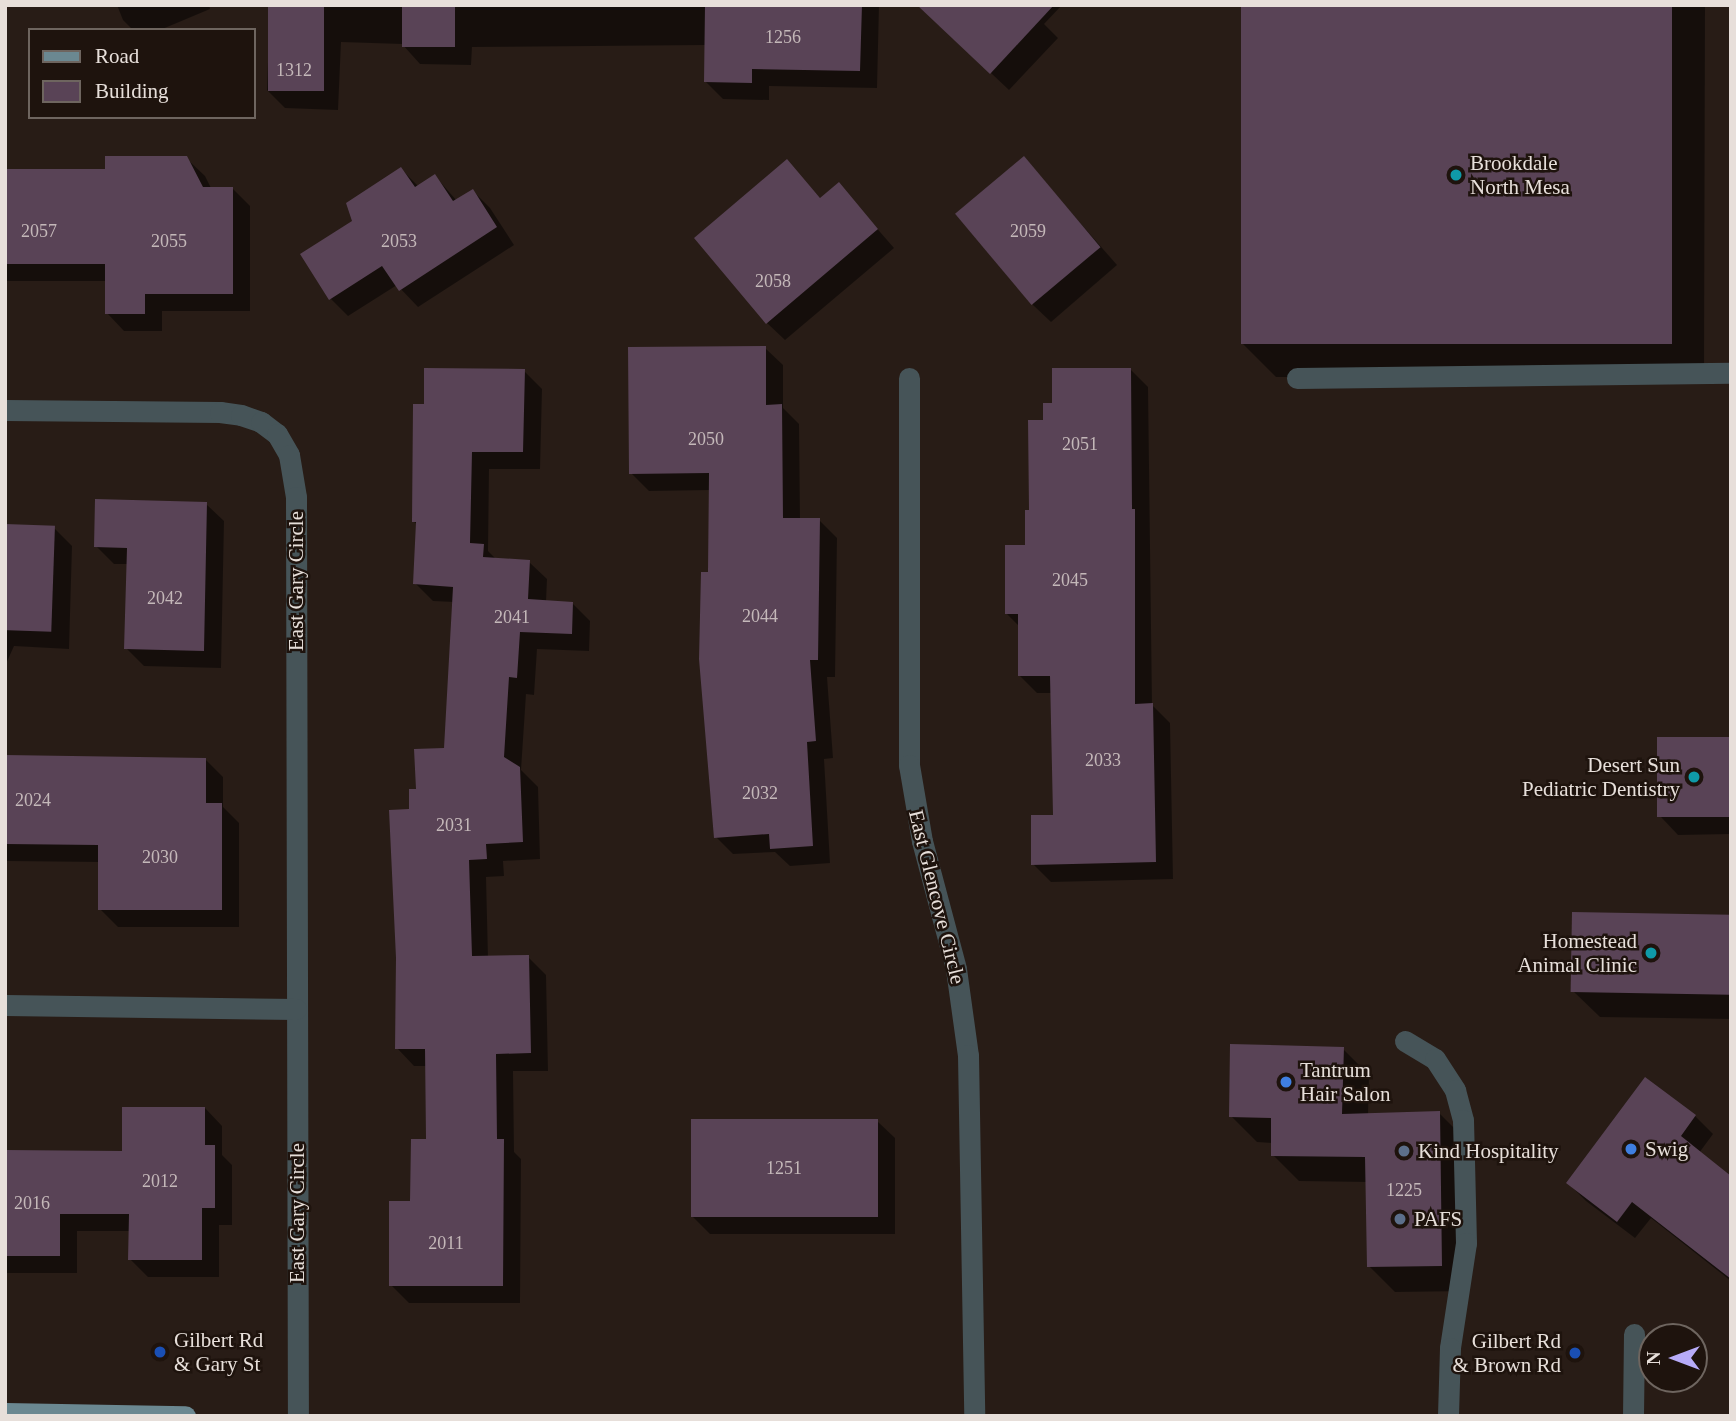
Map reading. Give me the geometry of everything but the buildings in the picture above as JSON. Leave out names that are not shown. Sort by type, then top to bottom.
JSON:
[{"type":"main road","points":[[5,1413],[184,1416]]},
{"type":"street","points":[[1297,378],[1731,373]]},
{"type":"street","name":"East Glencove Circle","points":[[909,378],[909,765],[922,841],[956,969],[968,1055],[974,1416]]},
{"type":"street","name":"East Gary Circle","points":[[5,410],[220,412],[241,415],[261,422],[277,434],[289,455],[296,497],[298,1416]]},
{"type":"street","points":[[5,1006],[296,1009]]},
{"type":"street","points":[[1405,1041],[1435,1059],[1455,1090],[1463,1120],[1466,1243],[1450,1348],[1448,1416]]},
{"type":"street","points":[[1633,1416],[1634,1334]]},
{"type":"place","name":"Brookdale North Mesa","points":[[1456,175]]},
{"type":"place","name":"Desert Sun Pediatric Dentistry","points":[[1694,777]]},
{"type":"place","name":"Homestead Animal Clinic","points":[[1651,953]]},
{"type":"place","name":"Tantrum Hair Salon","points":[[1286,1082]]},
{"type":"place","name":"Swig","points":[[1631,1149]]},
{"type":"place","name":"Kind Hospitality","points":[[1404,1151]]},
{"type":"place","name":"PAFS","points":[[1400,1219]]},
{"type":"place","name":"Gilbert Rd & Gary St","points":[[160,1352]]},
{"type":"place","name":"Gilbert Rd & Brown Rd","points":[[1575,1353]]}]
